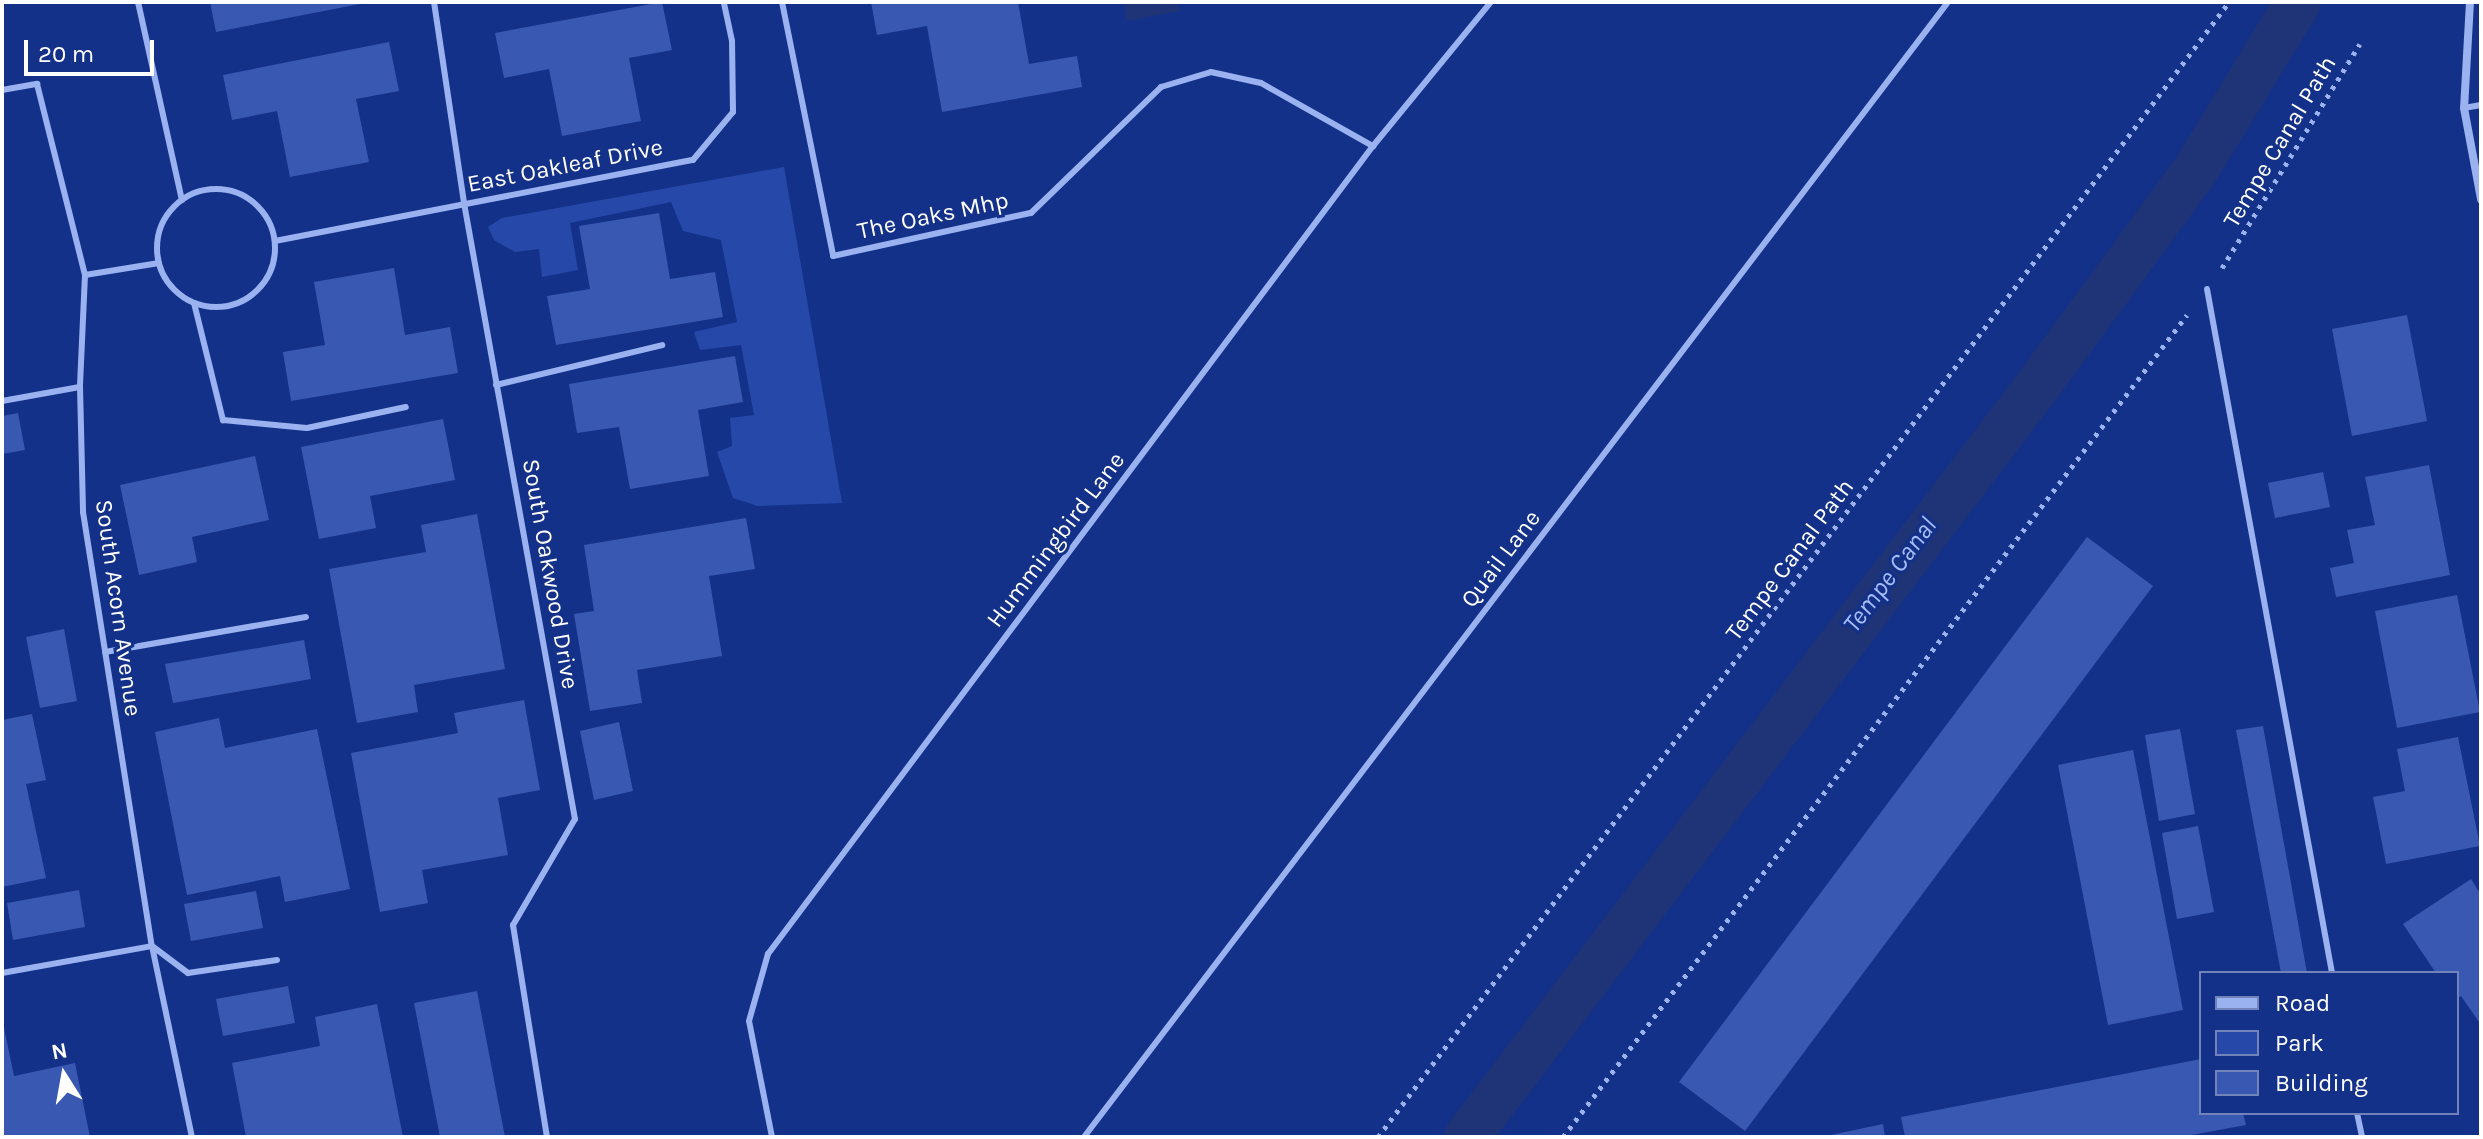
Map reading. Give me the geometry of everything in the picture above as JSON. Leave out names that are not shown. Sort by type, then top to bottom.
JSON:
[{"type":"street","points":[[2470,2],[2464,108],[2481,199]]},
{"type":"lane","points":[[138,2],[182,200]]},
{"type":"lane","name":"South Oakwood Drive","points":[[434,2],[464,203],[575,819],[513,925],[547,1137]]},
{"type":"lane","name":"East Oakleaf Drive","points":[[275,241],[693,160],[733,112],[732,41],[724,2]]},
{"type":"lane","name":"The Oaks Mhp","points":[[782,2],[833,256],[1031,213],[1161,87],[1211,72],[1261,83],[1373,146]]},
{"type":"lane","name":"Hummingbird Lane","points":[[772,1137],[749,1021],[768,954],[1373,146],[1491,2]]},
{"type":"lane","name":"Quail Lane","points":[[1084,1137],[1948,2]]},
{"type":"lane","name":"South Acorn Avenue","points":[[2,90],[37,84],[85,275],[80,387],[83,512],[152,946],[192,1137]]},
{"type":"lane","points":[[2464,108],[2481,105]]},
{"type":"lane","points":[[232,191],[261,210],[270,224],[275,241],[269,275],[245,300],[228,306],[194,303],[178,293],[159,263],[161,228],[182,200],[197,192],[232,191]]},
{"type":"lane","points":[[85,275],[159,263]]},
{"type":"lane","points":[[2207,289],[2332,971]]},
{"type":"lane","points":[[194,303],[223,420],[307,428],[406,407]]},
{"type":"lane","points":[[496,385],[662,345]]},
{"type":"lane","points":[[2,401],[80,387]]},
{"type":"lane","points":[[105,652],[306,617]]},
{"type":"lane","points":[[2,973],[152,946],[188,973],[277,960]]},
{"type":"lane","points":[[2357,1115],[2362,1137]]},
{"type":"path","name":"Tempe Canal Path","points":[[1378,1137],[2229,2]]},
{"type":"path","name":"Tempe Canal Path","points":[[1563,1137],[2233,254],[2360,44]]},
{"type":"green space","points":[[784,167],[842,503],[758,506],[733,498],[717,452],[732,446],[730,418],[754,415],[741,345],[700,350],[694,332],[737,322],[721,240],[683,231],[671,202],[570,223],[578,270],[542,277],[539,249],[515,252],[494,240],[488,227],[502,218]]},
{"type":"shaded area","points":[[1124,2],[1183,2],[1178,3],[1180,11],[1127,21]]},
{"type":"building","points":[[210,2],[365,2],[365,3],[216,32]]},
{"type":"building","points":[[662,2],[672,50],[629,58],[641,121],[562,136],[549,69],[504,78],[495,33]]},
{"type":"building","points":[[871,2],[1018,2],[1029,64],[1077,56],[1082,87],[942,112],[927,26],[877,35]]},
{"type":"building","points":[[389,42],[399,91],[356,99],[369,162],[290,177],[277,111],[232,120],[223,75]]},
{"type":"building","points":[[659,213],[670,279],[715,272],[723,317],[556,345],[547,296],[590,289],[579,226]]},
{"type":"building","points":[[394,268],[405,335],[450,327],[458,373],[291,401],[283,352],[325,345],[314,282]]},
{"type":"building","points":[[2407,315],[2427,421],[2352,436],[2332,329]]},
{"type":"building","points":[[735,356],[743,402],[698,410],[709,476],[630,489],[619,427],[577,433],[569,384]]},
{"type":"building","points":[[18,413],[25,450],[2,454],[2,416]]},
{"type":"building","points":[[443,419],[455,480],[370,496],[376,528],[319,539],[301,447]]},
{"type":"building","points":[[255,456],[269,520],[192,537],[197,562],[139,575],[120,485]]},
{"type":"building","points":[[2429,465],[2450,575],[2336,597],[2330,568],[2354,563],[2347,530],[2375,525],[2365,477]]},
{"type":"building","points":[[2323,472],[2330,507],[2275,518],[2268,483]]},
{"type":"building","points":[[477,514],[505,669],[414,685],[418,712],[357,723],[329,569],[426,552],[421,525]]},
{"type":"building","points":[[746,518],[755,569],[709,576],[722,656],[637,670],[642,703],[590,711],[574,614],[594,611],[584,545]]},
{"type":"building","points":[[2087,537],[2153,586],[1745,1131],[1679,1082]]},
{"type":"building","points":[[2457,595],[2480,712],[2397,728],[2375,611]]},
{"type":"building","points":[[64,629],[77,701],[40,708],[26,637]]},
{"type":"building","points":[[304,640],[311,679],[173,703],[165,664]]},
{"type":"building","points":[[524,700],[540,790],[498,798],[508,855],[422,870],[428,903],[380,912],[351,753],[458,733],[454,713]]},
{"type":"building","points":[[32,714],[46,780],[26,784],[46,878],[2,887],[2,720]]},
{"type":"building","points":[[219,718],[225,748],[317,729],[350,889],[285,902],[280,876],[187,895],[155,732]]},
{"type":"building","points":[[619,722],[633,791],[594,800],[580,731]]},
{"type":"building","points":[[2263,726],[2307,971],[2281,971],[2236,730]]},
{"type":"building","points":[[2180,729],[2195,814],[2159,821],[2145,735]]},
{"type":"building","points":[[2458,737],[2480,846],[2386,864],[2373,797],[2405,791],[2397,749]]},
{"type":"building","points":[[2133,750],[2183,1010],[2108,1025],[2058,765]]},
{"type":"building","points":[[2198,826],[2214,912],[2177,919],[2162,833]]},
{"type":"building","points":[[2471,879],[2481,895],[2479,1022],[2459,997],[2459,971],[2435,971],[2403,924]]},
{"type":"building","points":[[79,890],[85,927],[13,940],[7,903]]},
{"type":"building","points":[[256,891],[263,928],[191,941],[184,904]]},
{"type":"building","points":[[288,986],[295,1023],[223,1036],[216,999]]},
{"type":"building","points":[[477,991],[505,1137],[440,1137],[414,1003]]},
{"type":"building","points":[[377,1004],[403,1137],[246,1137],[232,1063],[320,1046],[315,1017]]},
{"type":"building","points":[[3,1023],[14,1076],[75,1063],[90,1137],[2,1137]]},
{"type":"building","points":[[2199,1059],[2199,1115],[2244,1115],[2246,1125],[2181,1137],[1905,1137],[1901,1117]]},
{"type":"building","points":[[1883,1124],[1885,1137],[1826,1136]]},
{"type":"waterway","name":"Tempe Canal","points":[[1467,1137],[2036,388],[2195,171],[2298,2]]}]
